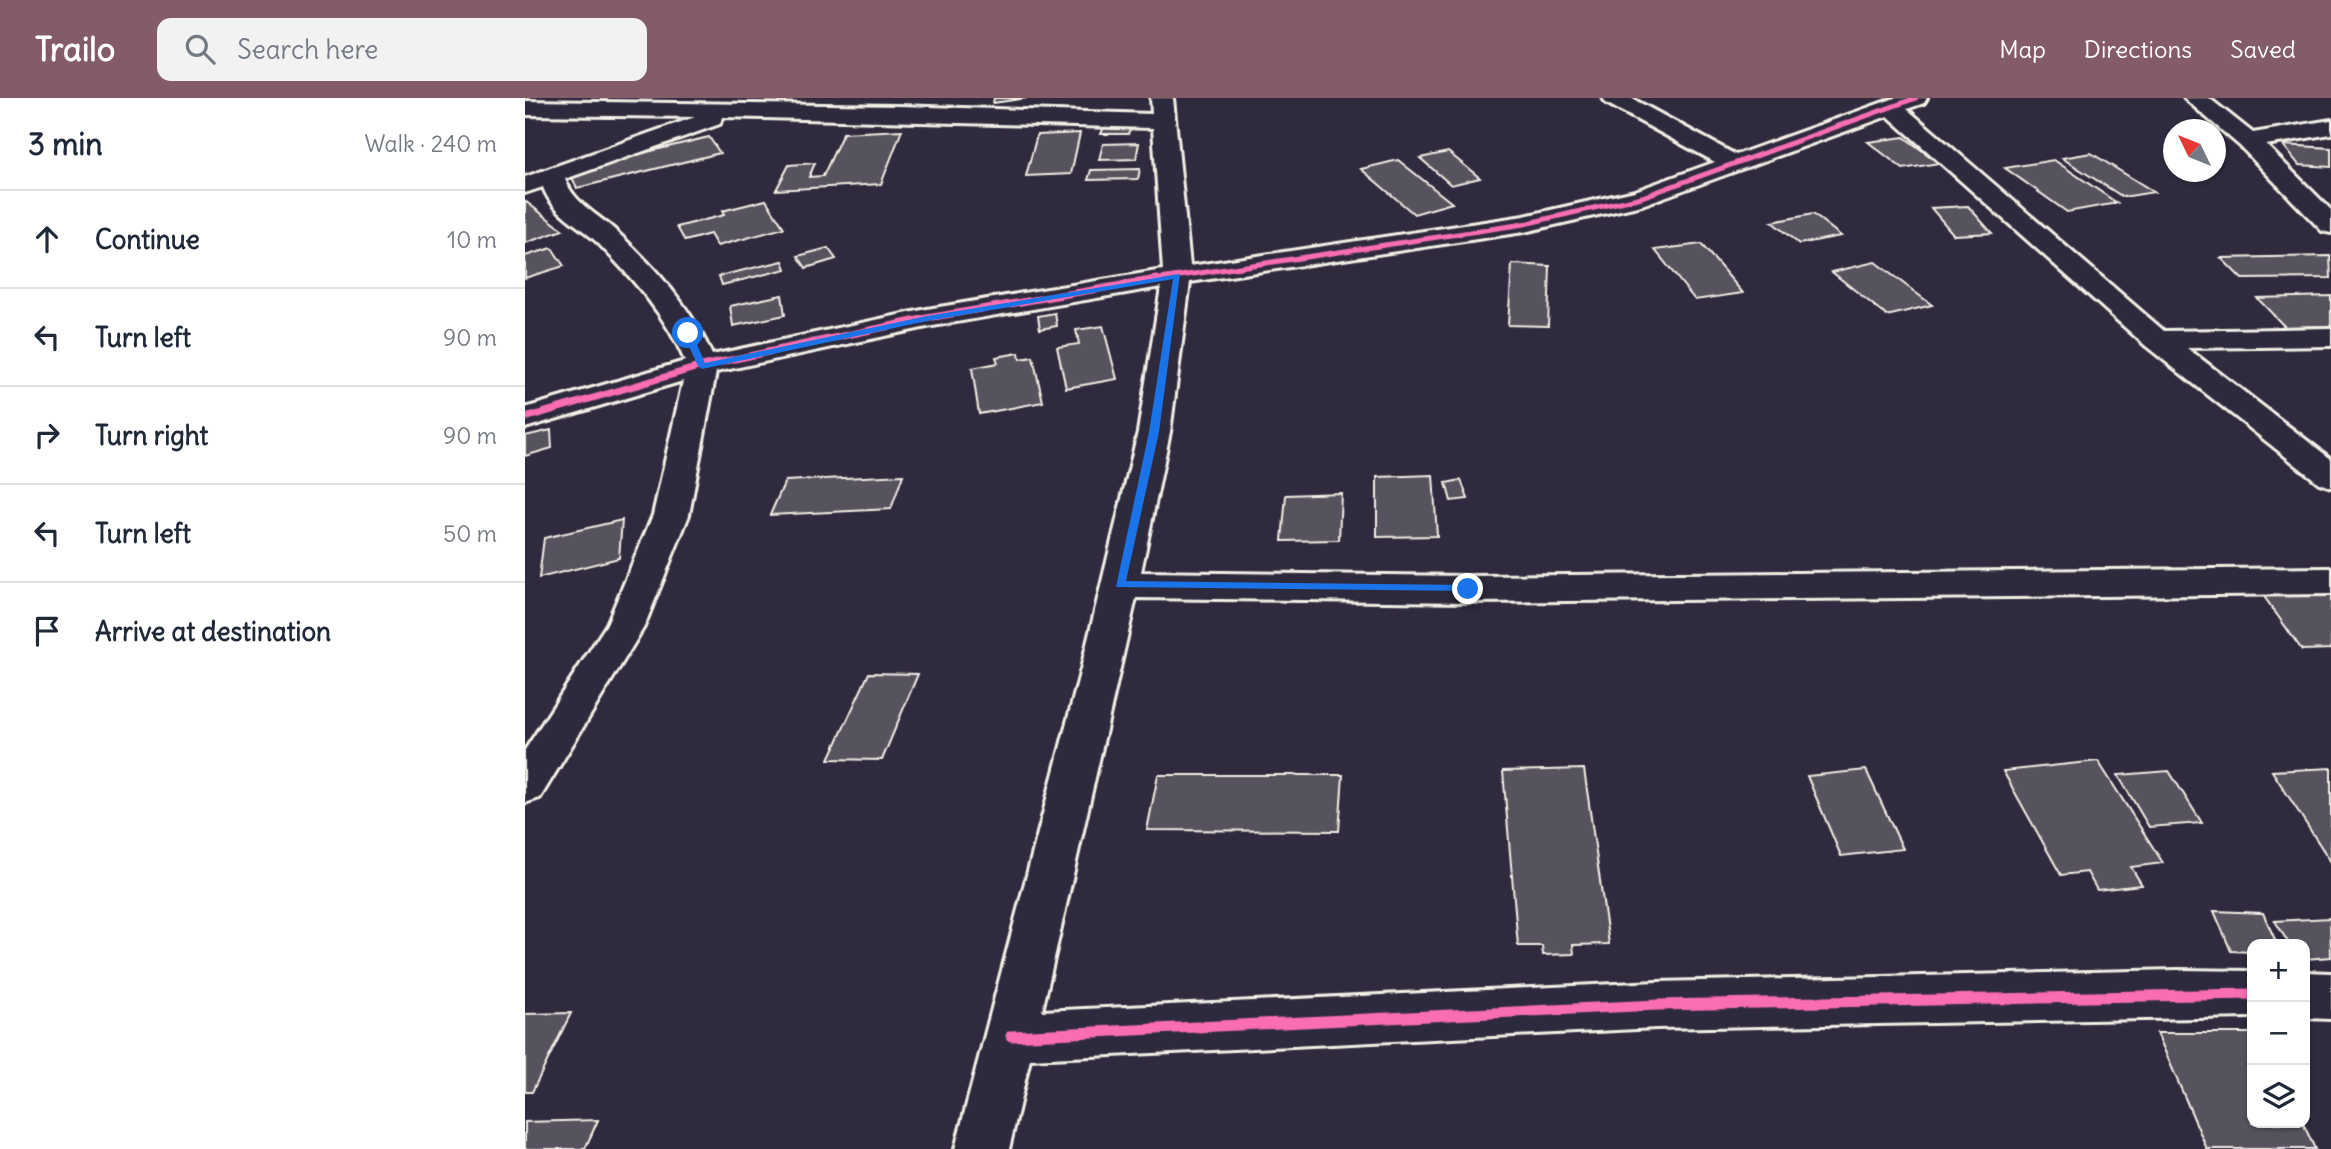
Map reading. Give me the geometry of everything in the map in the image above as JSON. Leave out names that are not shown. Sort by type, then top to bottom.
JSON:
[{"type":"street","points":[[1614,98],[1732,162]]},
{"type":"street","points":[[2195,98],[2248,141],[2331,225]]},
{"type":"street","points":[[525,108],[628,103],[737,111],[899,105],[1163,109],[1177,275],[1154,432],[1120,584],[982,1149]]},
{"type":"street","points":[[525,418],[702,366],[927,318],[1177,275],[1524,224],[1642,197],[1732,162],[1903,103],[2051,244],[2157,340],[2331,476]]},
{"type":"street","points":[[538,180],[737,111]]},
{"type":"street","points":[[2248,141],[2331,127]]},
{"type":"street","points":[[525,786],[630,614],[671,516],[702,366],[688,333],[656,290],[607,237],[538,180]]},
{"type":"street","points":[[2157,340],[2331,337]]},
{"type":"street","points":[[1120,584],[1468,589],[2331,581]]},
{"type":"street","points":[[1011,1036],[1657,1006],[2178,993],[2247,994]]},
{"type":"street","points":[[2310,995],[2331,996]]},
{"type":"building","points":[[994,98],[1027,98],[993,103]]},
{"type":"building","points":[[1104,127],[1131,127],[1128,134],[1101,134]]},
{"type":"building","points":[[902,130],[881,184],[776,190],[789,165],[815,163],[809,177],[823,176],[843,133]]},
{"type":"building","points":[[1080,133],[1071,174],[1026,176],[1037,135]]},
{"type":"building","points":[[709,137],[720,153],[577,188],[569,171]]},
{"type":"building","points":[[1904,137],[1939,163],[1903,169],[1868,142]]},
{"type":"building","points":[[1139,143],[1136,159],[1099,160],[1103,144]]},
{"type":"building","points":[[2283,145],[2331,148],[2331,167],[2299,165]]},
{"type":"building","points":[[1448,152],[1480,178],[1451,185],[1420,158]]},
{"type":"building","points":[[2091,153],[2154,192],[2123,197],[2062,158]]},
{"type":"building","points":[[1398,160],[1452,203],[1414,214],[1361,169]]},
{"type":"building","points":[[2054,160],[2117,203],[2067,212],[2005,168]]},
{"type":"building","points":[[1140,169],[1138,179],[1088,180],[1091,170]]},
{"type":"building","points":[[766,200],[784,228],[717,246],[710,234],[685,241],[677,227],[724,215],[722,211]]},
{"type":"building","points":[[525,201],[563,230],[525,243]]},
{"type":"building","points":[[1968,206],[1992,233],[1954,235],[1931,208]]},
{"type":"building","points":[[1813,214],[1841,236],[1799,244],[1772,222]]},
{"type":"building","points":[[1701,244],[1743,293],[1695,300],[1655,250]]},
{"type":"building","points":[[552,248],[564,266],[525,278],[525,256]]},
{"type":"building","points":[[828,248],[836,259],[806,268],[798,256]]},
{"type":"building","points":[[2330,256],[2331,278],[2242,279],[2221,258]]},
{"type":"building","points":[[783,261],[786,269],[722,285],[719,276]]},
{"type":"building","points":[[1875,262],[1932,305],[1887,316],[1832,272]]},
{"type":"building","points":[[1512,264],[1550,266],[1548,326],[1508,325]]},
{"type":"building","points":[[782,295],[785,315],[733,326],[730,306]]},
{"type":"building","points":[[2331,296],[2331,326],[2285,327],[2257,298]]},
{"type":"building","points":[[1055,313],[1057,326],[1040,329],[1038,316]]},
{"type":"building","points":[[1103,326],[1117,379],[1066,388],[1057,347],[1079,344],[1076,330]]},
{"type":"building","points":[[1019,353],[1020,359],[1033,357],[1043,402],[979,414],[972,368],[998,363],[996,357]]},
{"type":"building","points":[[551,430],[552,448],[525,456],[525,436]]},
{"type":"building","points":[[903,475],[891,509],[770,515],[785,481]]},
{"type":"building","points":[[1433,475],[1437,536],[1377,537],[1377,477]]},
{"type":"building","points":[[1461,480],[1468,499],[1451,501],[1446,483]]},
{"type":"building","points":[[1341,493],[1339,540],[1282,541],[1286,495]]},
{"type":"building","points":[[622,520],[619,558],[539,578],[544,538]]},
{"type":"building","points":[[2331,594],[2331,649],[2302,650],[2263,595]]},
{"type":"building","points":[[869,673],[918,674],[882,760],[829,759]]},
{"type":"building","points":[[2098,761],[2163,863],[2131,867],[2142,885],[2097,890],[2087,872],[2061,875],[2003,771]]},
{"type":"building","points":[[2331,768],[2331,862],[2272,771]]},
{"type":"building","points":[[1584,769],[1609,944],[1573,945],[1574,954],[1543,955],[1542,946],[1518,946],[1503,771]]},
{"type":"building","points":[[1866,770],[1903,849],[1841,856],[1807,776]]},
{"type":"building","points":[[2169,771],[2202,823],[2149,827],[2118,775]]},
{"type":"building","points":[[1158,775],[1343,775],[1339,831],[1147,830]]},
{"type":"building","points":[[2214,911],[2263,913],[2275,939],[2247,939],[2247,952],[2231,951]]},
{"type":"building","points":[[2330,918],[2331,957],[2310,959],[2310,939],[2286,939],[2275,921]]},
{"type":"building","points":[[571,1013],[532,1092],[525,1092],[525,1014]]},
{"type":"building","points":[[2157,1033],[2247,1033],[2247,1128],[2305,1128],[2315,1149],[2207,1149]]},
{"type":"building","points":[[598,1120],[585,1149],[525,1149],[525,1122]]},
{"type":"cycle path","points":[[525,418],[702,366],[927,318],[1177,276],[1524,224],[1642,197],[1916,98]]},
{"type":"cycle path","points":[[1011,1036],[1657,1005],[2178,993],[2247,994]]},
{"type":"route","points":[[688,333],[702,366],[927,318],[1177,275],[1154,432],[1120,584],[1468,589]]}]
